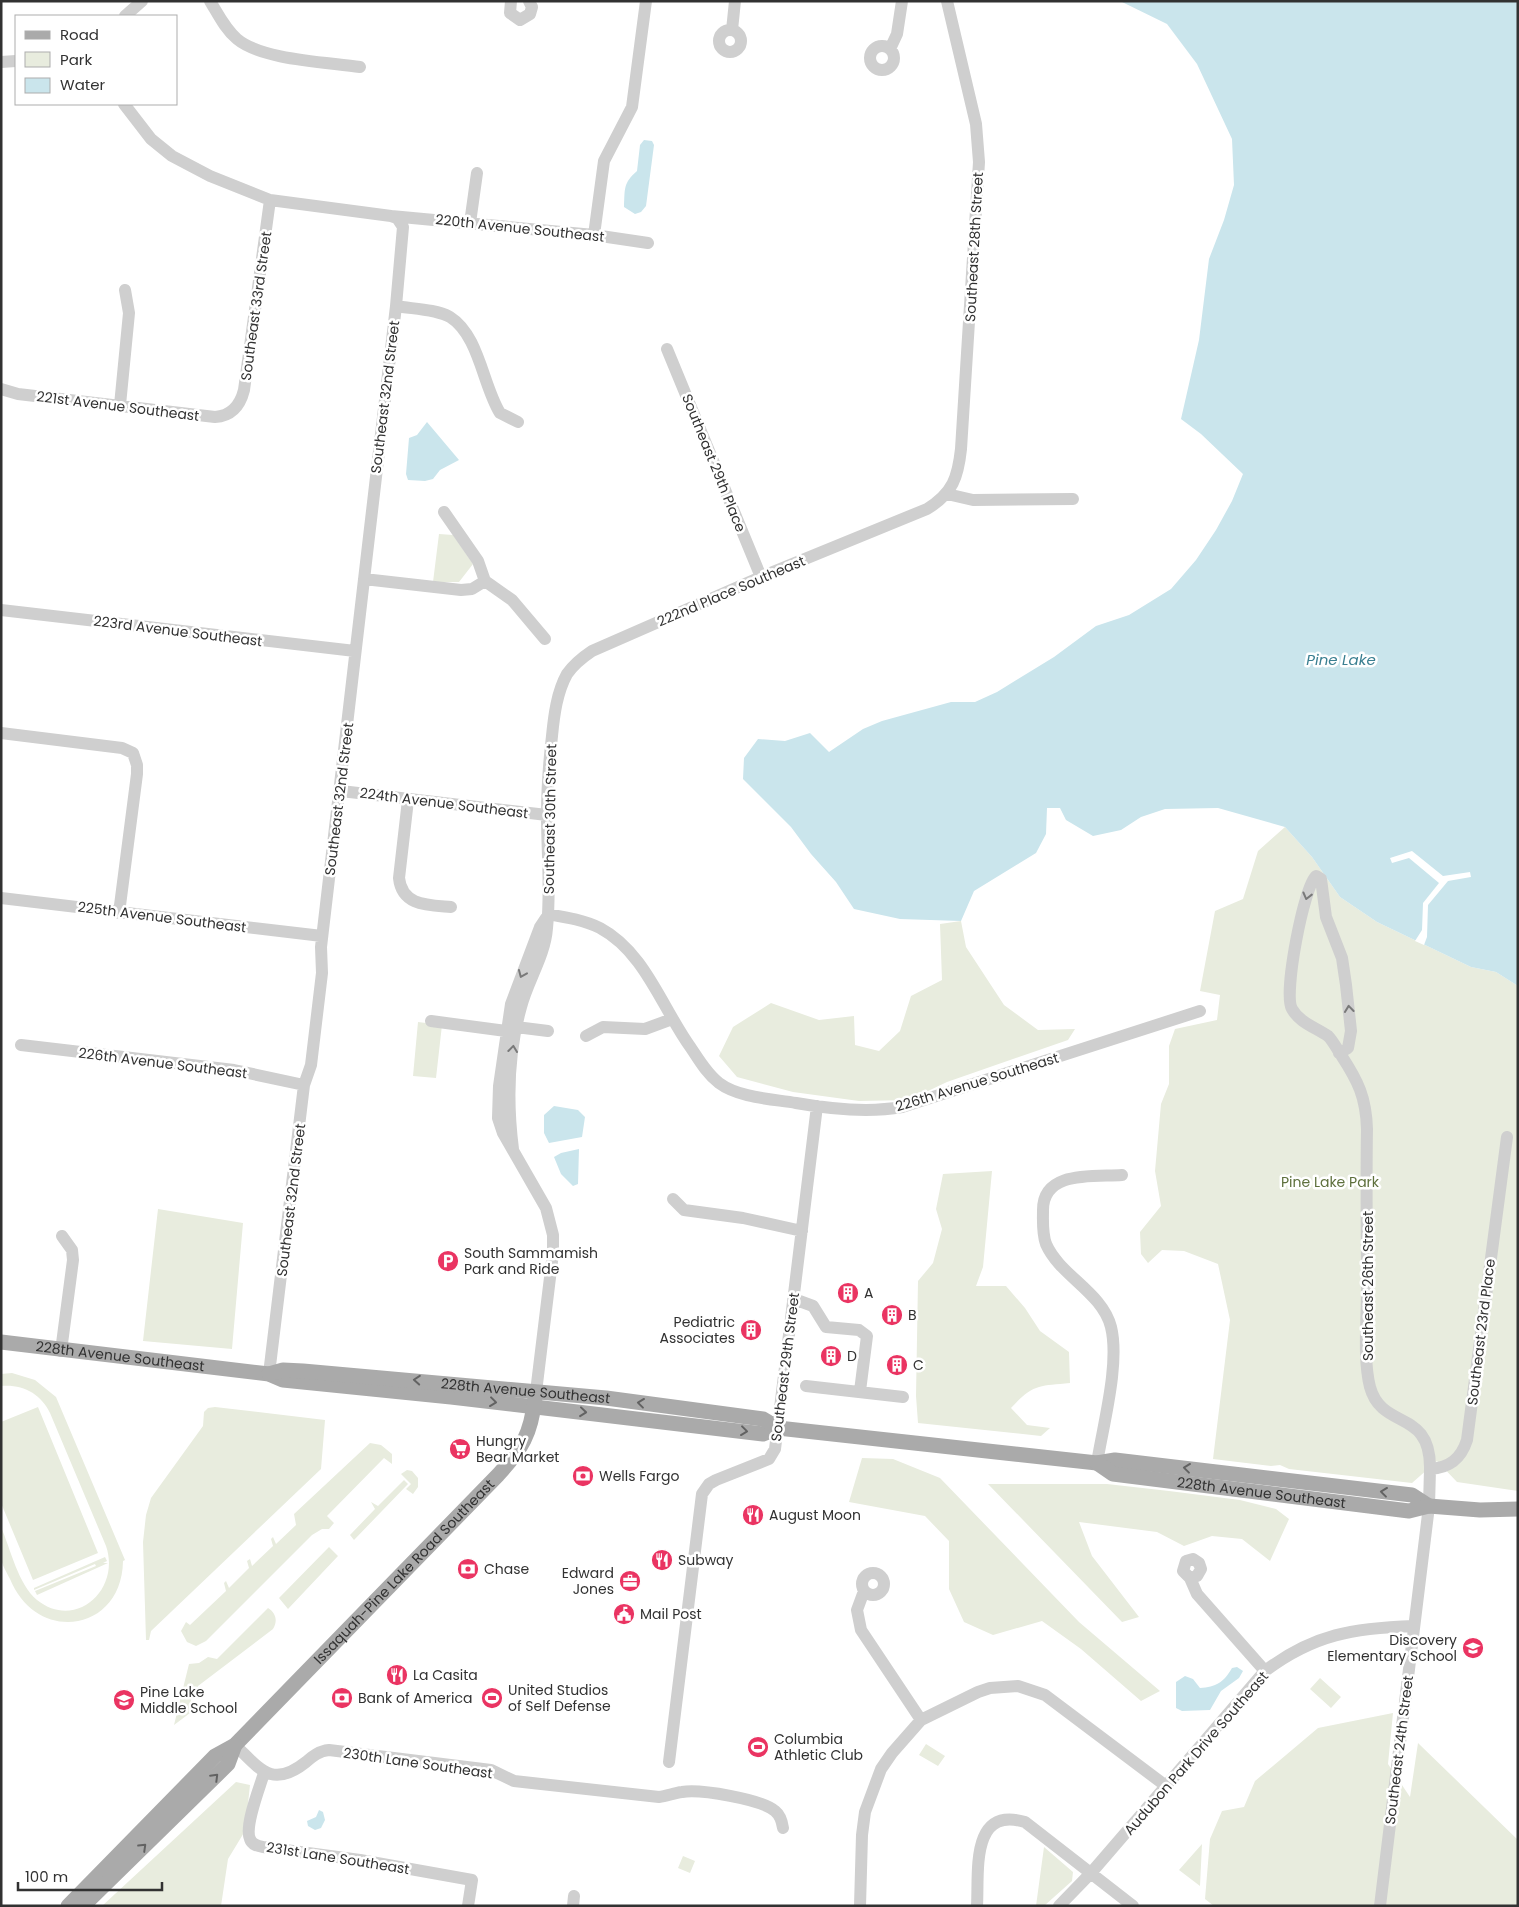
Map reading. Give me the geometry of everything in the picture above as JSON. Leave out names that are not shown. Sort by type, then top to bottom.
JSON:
[{"type":"main road","name":"228th Avenue Southeast","points":[[1,1342],[269,1374],[283,1370],[303,1371],[535,1399],[763,1418],[778,1428],[1097,1463],[1113,1474],[1209,1478],[1410,1511],[1429,1506],[1480,1510],[1518,1509]]},
{"type":"main road","name":"Issaquah-Pine Lake Road Southeast","points":[[68,1906],[215,1756],[235,1745],[515,1457],[529,1433],[535,1399]]},
{"type":"main road","name":"228th Avenue Southeast","points":[[1480,1510],[1518,1521]]},
{"type":"main road","name":"Issaquah-Pine Lake Road Southeast","points":[[83,1906],[227,1765],[235,1745]]},
{"type":"street","points":[[126,15],[142,1]]},
{"type":"street","points":[[210,1],[226,27],[249,47],[265,53],[360,67]]},
{"type":"street","points":[[511,1],[510,13],[520,20],[530,14],[532,7],[529,1]]},
{"type":"street","points":[[594,235],[604,161],[632,107],[646,1]]},
{"type":"street","points":[[732,30],[735,1]]},
{"type":"street","points":[[890,49],[897,34],[902,1]]},
{"type":"street","name":"Southeast 28th Street","points":[[947,1],[976,124],[979,162],[961,448],[957,473],[948,494]]},
{"type":"street","points":[[1,62],[15,61]]},
{"type":"street","name":"220th Avenue Southeast","points":[[125,105],[151,139],[172,156],[210,176],[270,200],[396,219],[470,222],[594,235],[648,243]]},
{"type":"street","points":[[470,222],[477,173]]},
{"type":"street","name":"Southeast 33rd Street","points":[[234,410],[244,390],[270,200]]},
{"type":"street","name":"Southeast 32nd Street","points":[[269,1374],[304,1085],[311,1065],[322,973],[322,936],[341,791],[355,651],[396,306],[403,236],[396,219]]},
{"type":"street","points":[[120,405],[129,313],[125,290]]},
{"type":"street","points":[[396,306],[438,313],[456,322],[474,348],[500,413],[518,422]]},
{"type":"street","name":"Southeast 29th Place","points":[[667,350],[762,577]]},
{"type":"street","name":"221st Avenue Southeast","points":[[1,389],[18,394],[215,418],[223,417],[234,410]]},
{"type":"street","points":[[948,494],[973,500],[1073,499]]},
{"type":"street","name":"222nd Place Southeast","points":[[553,724],[562,686],[574,665],[592,651],[762,577],[927,509],[948,494]]},
{"type":"street","points":[[444,512],[478,561],[485,581],[512,600],[545,639]]},
{"type":"street","points":[[364,580],[461,590],[472,589],[485,581]]},
{"type":"street","name":"223rd Avenue Southeast","points":[[1,610],[355,651]]},
{"type":"street","name":"Southeast 30th Street","points":[[548,914],[547,815],[553,724]]},
{"type":"street","points":[[1,733],[122,748],[130,750],[136,759],[136,774],[119,913]]},
{"type":"street","name":"224th Avenue Southeast","points":[[341,791],[547,815]]},
{"type":"street","points":[[408,800],[399,878],[400,887],[409,899],[416,902],[450,907]]},
{"type":"street","name":"Southeast 26th Street","points":[[1339,1053],[1348,1048],[1351,1031],[1346,985],[1342,958],[1326,917],[1321,879],[1316,876],[1310,886],[1297,936],[1289,995],[1291,1008],[1300,1020],[1329,1037],[1362,1092],[1366,1108],[1367,1316],[1370,1384],[1380,1408],[1412,1425],[1424,1438],[1430,1450],[1430,1469]]},
{"type":"street","name":"225th Avenue Southeast","points":[[1,898],[322,936]]},
{"type":"street","points":[[548,914],[579,920],[599,928],[614,938],[634,956],[672,1019],[645,1029],[603,1027],[586,1036]]},
{"type":"street","name":"Issaquah-Pine Lake Road Southeast","points":[[535,1399],[553,1253],[553,1235],[546,1208],[503,1133],[498,1118],[499,1086],[511,1029],[516,988],[540,927],[548,914]]},
{"type":"street","name":"226th Avenue Southeast","points":[[672,1019],[706,1069],[720,1084],[742,1093],[817,1106],[879,1110],[902,1107],[1200,1012]]},
{"type":"street","points":[[432,1021],[548,1031]]},
{"type":"street","name":"226th Avenue Southeast","points":[[21,1045],[216,1068],[304,1085]]},
{"type":"street","name":"Southeast 29th Street","points":[[669,1762],[702,1494],[709,1484],[716,1480],[770,1459],[775,1449],[817,1106]]},
{"type":"street","name":"Southeast 23rd Place","points":[[1430,1469],[1447,1466],[1454,1461],[1461,1454],[1467,1440],[1506,1137]]},
{"type":"street","points":[[1097,1463],[1114,1360],[1113,1338],[1108,1317],[1102,1308],[1059,1262],[1046,1243],[1043,1234],[1043,1206],[1048,1189],[1055,1183],[1066,1179],[1122,1175]]},
{"type":"street","points":[[674,1199],[684,1210],[751,1220],[802,1231]]},
{"type":"street","points":[[61,1350],[73,1260],[72,1250],[62,1236]]},
{"type":"street","points":[[794,1300],[813,1306],[826,1327],[859,1330],[867,1336],[860,1392]]},
{"type":"street","points":[[806,1386],[903,1397]]},
{"type":"street","points":[[1429,1506],[1430,1469]]},
{"type":"street","name":"Southeast 24th Street","points":[[1380,1906],[1429,1506]]},
{"type":"street","points":[[1190,1578],[1197,1594],[1265,1671]]},
{"type":"street","points":[[864,1591],[857,1610],[861,1630],[920,1720]]},
{"type":"street","name":"Audubon Park Drive Southeast","points":[[1059,1906],[1092,1874],[1265,1671],[1300,1648],[1339,1633],[1361,1629],[1414,1626]]},
{"type":"street","points":[[860,1906],[862,1835],[872,1791],[881,1769],[920,1720],[965,1697],[990,1688],[1018,1686],[1034,1690],[1044,1695],[1166,1786]]},
{"type":"street","points":[[235,1745],[264,1773]]},
{"type":"street","name":"230th Lane Southeast","points":[[264,1773],[273,1776],[288,1774],[318,1753],[329,1750],[491,1770],[514,1781],[659,1797],[681,1792],[716,1794],[759,1802],[768,1806],[780,1816],[784,1828]]},
{"type":"street","name":"231st Lane Southeast","points":[[264,1773],[251,1816],[249,1838],[252,1843],[263,1847],[360,1860],[472,1880],[468,1906]]},
{"type":"street","points":[[977,1906],[980,1844],[983,1834],[996,1822],[1007,1819],[1025,1822],[1133,1906]]},
{"type":"green space","points":[[439,534],[453,535],[473,564],[459,582],[433,582]]},
{"type":"green space","name":"Pine Lake Park","points":[[1285,827],[1312,857],[1340,897],[1377,922],[1471,967],[1496,972],[1518,986],[1518,1491],[1457,1482],[1437,1461],[1412,1483],[1289,1469],[1280,1465],[1271,1466],[1213,1459],[1230,1320],[1218,1264],[1184,1251],[1162,1250],[1148,1263],[1141,1254],[1140,1232],[1161,1206],[1155,1171],[1161,1104],[1169,1084],[1169,1046],[1175,1029],[1217,1020],[1220,995],[1200,991],[1215,911],[1243,899],[1258,851]]},
{"type":"green space","points":[[961,921],[966,947],[1004,1005],[1038,1030],[1075,1029],[1068,1040],[947,1082],[909,1100],[859,1101],[793,1092],[737,1077],[719,1056],[733,1027],[771,1003],[819,1020],[854,1016],[855,1045],[879,1051],[900,1031],[911,996],[942,980],[940,924]]},
{"type":"green space","points":[[418,1022],[442,1025],[436,1078],[413,1076]]},
{"type":"green space","points":[[992,1171],[983,1267],[976,1286],[1006,1286],[1025,1308],[1040,1331],[1069,1352],[1070,1383],[1044,1386],[1031,1390],[1011,1408],[1027,1425],[1050,1428],[1041,1436],[918,1423],[916,1396],[918,1281],[933,1263],[942,1229],[936,1209],[943,1174]]},
{"type":"green space","points":[[158,1209],[243,1223],[232,1349],[143,1341]]},
{"type":"green space","points":[[12,1373],[35,1380],[56,1397],[125,1560],[123,1561],[119,1585],[109,1603],[94,1615],[76,1621],[57,1621],[39,1614],[23,1600],[2,1561],[1,1527],[20,1576],[30,1593],[37,1600],[52,1608],[66,1611],[80,1608],[92,1601],[101,1590],[107,1577],[109,1562],[106,1546],[46,1406],[42,1400],[24,1389],[1,1386],[1,1374]]},
{"type":"green space","points":[[38,1407],[98,1553],[33,1580],[1,1503],[1,1422]]},
{"type":"green space","points":[[215,1407],[325,1420],[321,1469],[151,1631],[149,1640],[146,1640],[143,1542],[146,1515],[151,1498],[203,1426],[204,1412],[208,1408]]},
{"type":"green space","points":[[370,1443],[381,1445],[392,1454],[392,1464],[384,1458],[327,1516],[334,1523],[329,1529],[322,1529],[312,1535],[206,1641],[196,1646],[187,1642],[181,1631],[186,1622],[190,1625],[226,1591],[224,1583],[226,1581],[229,1588],[249,1568],[247,1561],[250,1559],[252,1566],[273,1546],[271,1539],[273,1537],[276,1544],[296,1525],[294,1514]]},
{"type":"green space","points":[[862,1458],[893,1459],[940,1478],[1079,1622],[1160,1691],[1141,1701],[1081,1649],[1042,1621],[993,1635],[964,1622],[949,1589],[949,1541],[925,1516],[849,1502]]},
{"type":"green space","points":[[407,1470],[412,1471],[418,1478],[418,1487],[413,1494],[406,1489],[411,1484],[401,1474]]},
{"type":"green space","points":[[404,1480],[408,1484],[354,1540],[350,1535],[375,1509],[371,1502],[378,1506]]},
{"type":"green space","points":[[988,1484],[1107,1484],[1169,1491],[1240,1500],[1276,1509],[1289,1519],[1270,1561],[1242,1539],[1212,1536],[1184,1546],[1157,1532],[1079,1522],[1092,1556],[1139,1617],[1122,1622]]},
{"type":"green space","points":[[329,1547],[338,1556],[288,1609],[279,1598]]},
{"type":"green space","points":[[105,1557],[107,1561],[103,1563],[108,1563],[37,1595],[35,1591],[96,1566],[95,1564],[34,1590],[34,1588]]},
{"type":"green space","points":[[268,1608],[275,1617],[273,1629],[198,1686],[191,1700],[190,1713],[174,1725],[189,1664],[199,1663],[208,1657],[217,1659]]},
{"type":"green space","points":[[1320,1678],[1341,1697],[1331,1708],[1310,1689]]},
{"type":"green space","points":[[1393,1713],[1388,1764],[1410,1797],[1418,1743],[1518,1840],[1518,1906],[1214,1906],[1205,1899],[1210,1839],[1222,1811],[1244,1807],[1255,1781],[1318,1728]]},
{"type":"green space","points":[[926,1744],[945,1756],[938,1766],[919,1755]]},
{"type":"green space","points":[[236,1782],[250,1785],[245,1831],[228,1859],[221,1906],[102,1906]]},
{"type":"green space","points":[[1202,1844],[1200,1886],[1179,1870]]},
{"type":"green space","points":[[1044,1847],[1073,1872],[1072,1881],[1044,1906],[1036,1906]]},
{"type":"green space","points":[[683,1856],[695,1861],[690,1873],[678,1868]]},
{"type":"water","name":"Pine Lake","points":[[1120,1],[1518,1],[1518,986],[1496,972],[1471,967],[1377,922],[1340,897],[1312,857],[1285,827],[1218,808],[1165,809],[1141,817],[1121,830],[1093,836],[1066,820],[1060,808],[1047,808],[1046,834],[1036,853],[974,891],[961,921],[900,919],[854,909],[836,882],[811,854],[791,827],[743,779],[744,758],[758,739],[785,741],[810,733],[829,752],[863,729],[882,721],[951,702],[975,702],[997,692],[1054,657],[1096,626],[1129,615],[1171,589],[1196,560],[1232,501],[1243,474],[1201,434],[1181,419],[1199,340],[1209,259],[1224,220],[1234,185],[1232,139],[1197,64],[1167,24]]},
{"type":"water","points":[[644,140],[652,141],[654,145],[646,206],[641,212],[635,214],[624,207],[625,191],[629,179],[637,171],[640,145]]},
{"type":"water","points":[[427,422],[459,460],[440,470],[433,479],[425,481],[408,480],[406,474],[409,438],[417,435]]},
{"type":"water","points":[[554,1106],[578,1110],[585,1117],[582,1137],[549,1143],[544,1133],[544,1115]]},
{"type":"water","points":[[579,1149],[578,1184],[573,1186],[561,1174],[554,1157],[561,1153]]},
{"type":"water","points":[[1237,1667],[1243,1671],[1239,1678],[1221,1691],[1210,1710],[1182,1711],[1176,1708],[1176,1682],[1185,1676],[1193,1679],[1200,1688],[1211,1686],[1219,1683],[1232,1668]]},
{"type":"water","points":[[319,1810],[323,1812],[325,1820],[321,1828],[315,1830],[308,1826],[307,1821],[316,1817]]},
{"type":"pier","points":[[1412,851],[1443,876],[1470,872],[1471,877],[1448,881],[1428,905],[1427,937],[1424,945],[1415,941],[1422,930],[1423,903],[1439,883],[1409,858],[1392,863],[1390,858]]},
{"type":"place","name":"South Sammamish Park and Ride","points":[[448,1261]]},
{"type":"place","name":"A","points":[[848,1293]]},
{"type":"place","name":"B","points":[[892,1315]]},
{"type":"place","name":"Pediatric Associates","points":[[751,1330]]},
{"type":"place","name":"D","points":[[831,1356]]},
{"type":"place","name":"C","points":[[897,1365]]},
{"type":"place","name":"Hungry Bear Market","points":[[460,1449]]},
{"type":"place","name":"Wells Fargo","points":[[583,1476]]},
{"type":"place","name":"August Moon","points":[[753,1515]]},
{"type":"place","name":"Subway","points":[[662,1560]]},
{"type":"place","name":"Chase","points":[[468,1569]]},
{"type":"place","name":"Edward Jones","points":[[630,1581]]},
{"type":"place","name":"Mail Post","points":[[624,1614]]},
{"type":"place","name":"Discovery Elementary School","points":[[1473,1648]]},
{"type":"place","name":"La Casita","points":[[397,1675]]},
{"type":"place","name":"Bank of America","points":[[342,1698]]},
{"type":"place","name":"United Studios of Self Defense","points":[[492,1698]]},
{"type":"place","name":"Pine Lake Middle School","points":[[124,1700]]},
{"type":"place","name":"Columbia Athletic Club","points":[[758,1747]]}]
